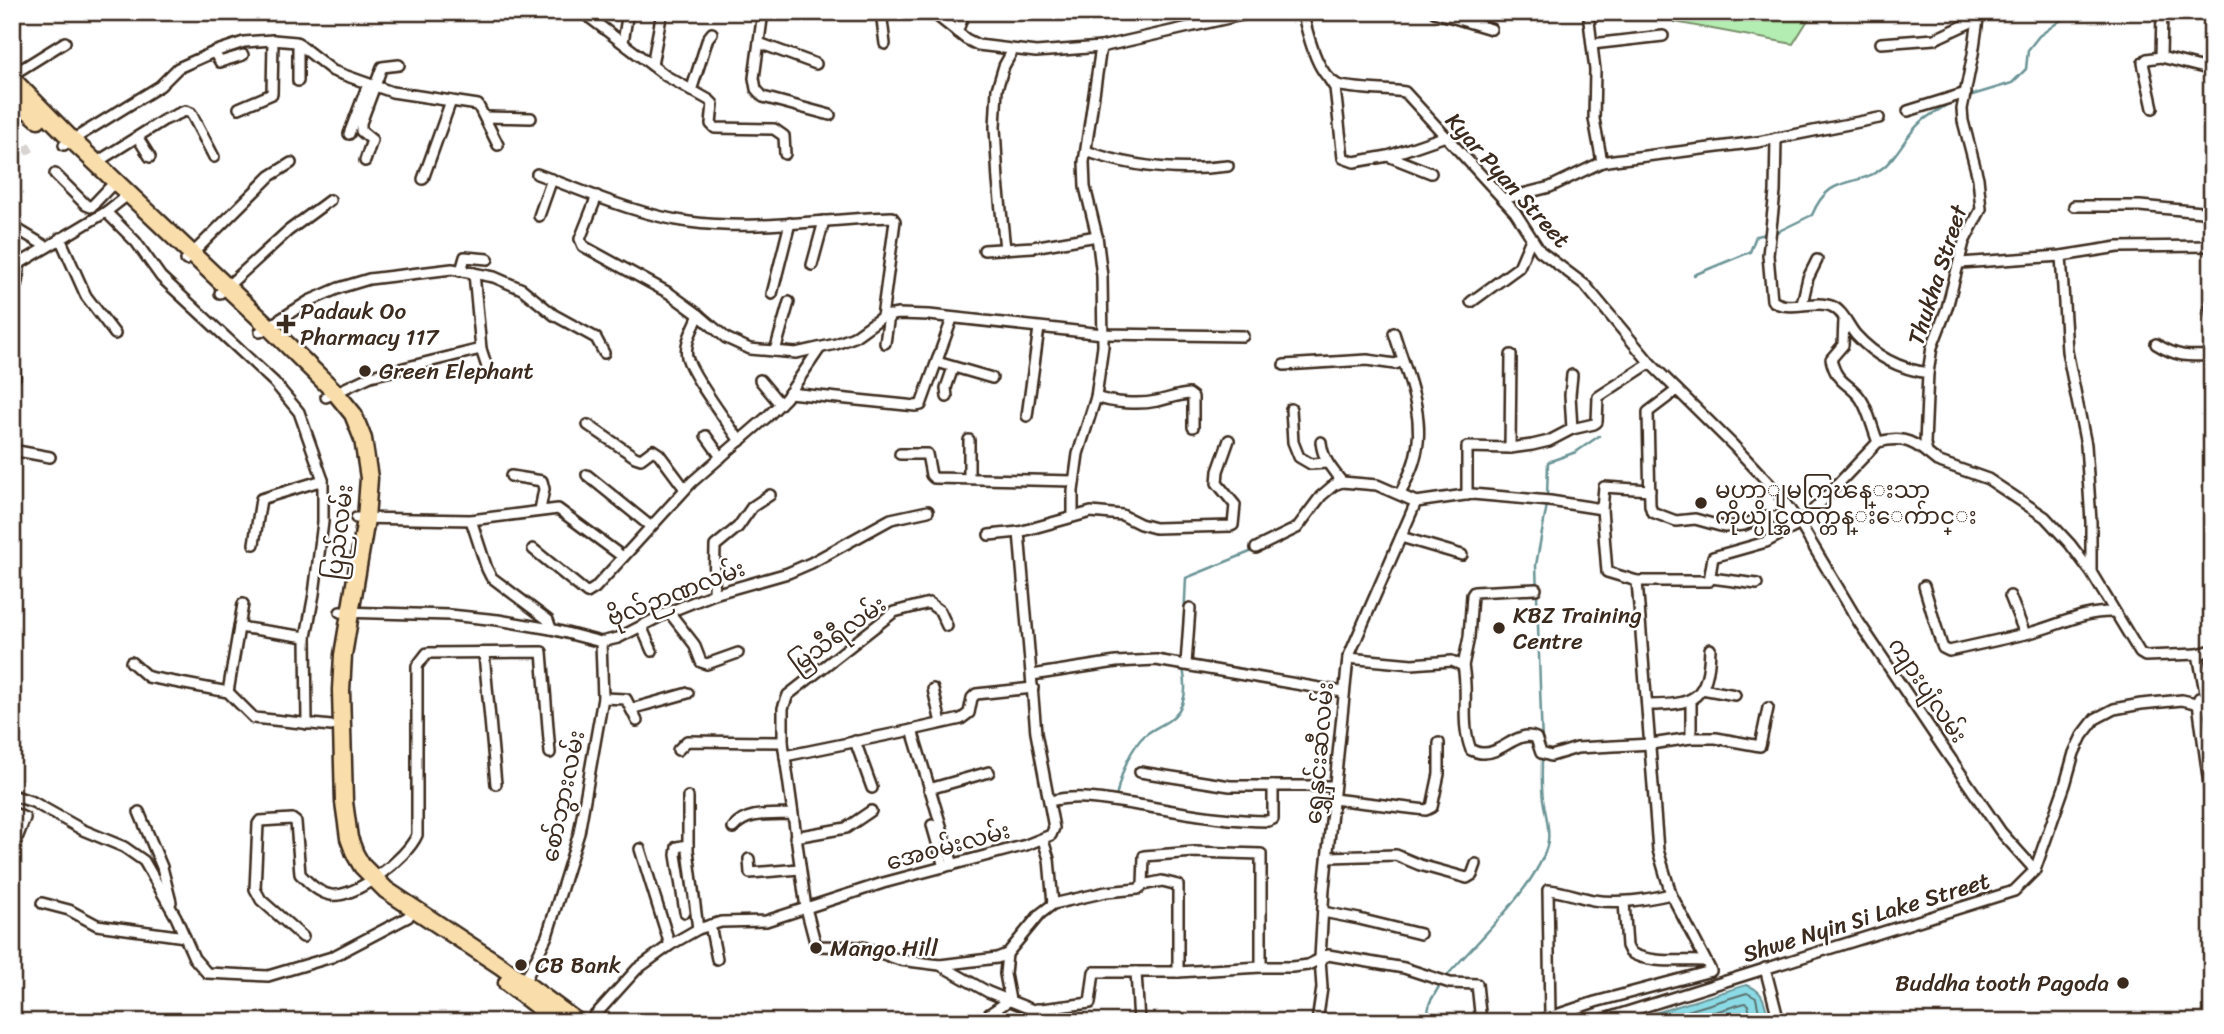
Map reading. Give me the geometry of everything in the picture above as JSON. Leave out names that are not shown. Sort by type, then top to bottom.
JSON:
[{"type":"highway","name":"ပြည်လမ်း","points":[[12,77],[109,188],[126,197]]},
{"type":"highway","name":"ပြည်လမ်း","points":[[12,96],[69,143],[97,162],[126,197],[331,394],[344,419],[354,442],[361,519],[345,612],[334,654],[331,726],[334,803],[340,840],[354,872],[369,881]]},
{"type":"highway","name":"ပြည်လမ်း","points":[[345,612],[341,690],[344,802],[349,838],[369,881],[379,898],[411,913],[496,975],[577,1022]]},
{"type":"highway","name":"ပြည်လမ်း","points":[[521,988],[558,1022]]},
{"type":"street","points":[[582,12],[652,65],[713,104],[711,124],[715,128],[774,129],[784,136],[785,154]]},
{"type":"street","points":[[623,42],[628,12]]},
{"type":"street","points":[[652,65],[662,12]]},
{"type":"street","points":[[763,12],[754,78],[755,89],[760,96],[830,115]]},
{"type":"street","points":[[881,12],[885,44]]},
{"type":"street","points":[[932,12],[978,46],[1036,52],[1101,47],[1255,12]]},
{"type":"street","points":[[957,33],[965,12]]},
{"type":"street","points":[[1302,12],[1318,63],[1335,88],[1343,158],[1354,162],[1388,156],[1446,136]]},
{"type":"street","points":[[1434,12],[1491,29]]},
{"type":"street","points":[[2161,57],[2162,12]]},
{"type":"street","points":[[1881,43],[1935,39],[1979,15]]},
{"type":"street","name":"Thukha Street","points":[[1927,453],[1925,444],[1928,373],[1932,347],[1947,308],[1964,242],[1981,209],[1978,178],[1963,121],[1963,99],[1979,15]]},
{"type":"street","points":[[1589,21],[1595,70],[1594,108],[1602,162]]},
{"type":"street","points":[[691,91],[712,33]]},
{"type":"street","points":[[1592,44],[1662,36]]},
{"type":"street","points":[[239,108],[272,94],[273,40]]},
{"type":"street","points":[[69,143],[160,86],[178,68],[244,42],[273,40],[298,43],[333,71],[392,92],[478,104],[498,145]]},
{"type":"street","points":[[12,77],[65,42]]},
{"type":"street","points":[[298,43],[298,81]]},
{"type":"street","points":[[759,43],[816,64]]},
{"type":"street","points":[[1073,515],[1078,454],[1096,397],[1102,360],[1101,276],[1097,236],[1085,187],[1084,162],[1101,47]]},
{"type":"street","points":[[1005,249],[995,127],[997,89],[1004,66],[1013,50]]},
{"type":"street","points":[[214,52],[220,62],[243,55]]},
{"type":"street","points":[[2153,108],[2143,66],[2147,60],[2161,57],[2212,70]]},
{"type":"street","points":[[349,134],[371,85],[384,65],[399,65]]},
{"type":"street","name":"Kyar Pyan Street","points":[[1327,75],[1338,85],[1405,92],[1503,199],[1540,251],[1585,285],[1650,363],[1756,468],[1800,524]]},
{"type":"street","points":[[365,161],[372,140],[361,131],[361,123],[371,85]]},
{"type":"street","points":[[1908,111],[1966,93]]},
{"type":"street","points":[[423,178],[451,101]]},
{"type":"street","points":[[97,162],[164,120],[185,111],[191,113],[214,157]]},
{"type":"street","points":[[485,117],[531,118]]},
{"type":"street","points":[[1503,199],[1550,187],[1602,162],[1776,138],[1879,118]]},
{"type":"street","points":[[138,138],[150,157]]},
{"type":"street","points":[[1776,138],[1775,192],[1768,255],[1769,286],[1775,304],[1829,304],[1835,307],[1856,335],[1879,355],[1900,366],[1928,373]]},
{"type":"street","points":[[1086,151],[1112,160],[1173,170],[1228,166]]},
{"type":"street","points":[[1388,156],[1431,173]]},
{"type":"street","points":[[190,257],[270,176],[290,163]]},
{"type":"street","points":[[55,174],[91,207],[109,188]]},
{"type":"street","points":[[537,174],[652,215],[688,222],[743,226],[894,218],[886,343]]},
{"type":"street","points":[[539,216],[552,179]]},
{"type":"street","points":[[597,196],[580,239],[583,246],[669,293],[726,338],[750,349],[796,353],[820,348],[854,337],[886,316],[929,315],[1102,334],[1243,336]]},
{"type":"street","points":[[12,295],[18,283],[16,265],[106,212],[126,197]]},
{"type":"street","points":[[223,290],[288,231],[330,200]]},
{"type":"street","points":[[2074,206],[2140,206],[2212,213]]},
{"type":"street","points":[[106,212],[136,242],[161,276],[274,382],[299,411],[323,480],[323,522],[306,636],[307,724]]},
{"type":"street","points":[[812,265],[824,220]]},
{"type":"street","points":[[772,294],[790,223]]},
{"type":"street","points":[[12,226],[47,247]]},
{"type":"street","points":[[984,250],[1033,247],[1097,236]]},
{"type":"street","points":[[60,238],[86,296],[115,334]]},
{"type":"street","points":[[1471,302],[1519,267],[1531,239]]},
{"type":"street","points":[[1959,263],[2061,256],[2140,246],[2212,246]]},
{"type":"street","points":[[2061,256],[2067,351],[2086,445],[2091,572]]},
{"type":"street","points":[[461,271],[464,257],[488,259]]},
{"type":"street","points":[[1802,304],[1808,278],[1817,260]]},
{"type":"street","points":[[265,329],[309,301],[349,285],[452,269],[494,277],[522,289],[554,315],[596,338],[604,354]]},
{"type":"street","points":[[474,273],[481,349],[489,373]]},
{"type":"street","points":[[775,351],[789,302]]},
{"type":"street","points":[[2210,304],[2212,316]]},
{"type":"street","points":[[699,315],[689,338],[687,355],[695,373],[740,441]]},
{"type":"street","points":[[789,393],[921,405],[952,319]]},
{"type":"street","points":[[1844,319],[1843,345],[1832,359],[1834,369],[1840,381],[1859,397],[1878,442]]},
{"type":"street","points":[[1027,416],[1039,328]]},
{"type":"street","points":[[1394,333],[1414,398],[1418,441],[1415,458],[1400,494]]},
{"type":"street","points":[[2156,344],[2172,354],[2212,355]]},
{"type":"street","points":[[533,550],[587,593],[595,588],[685,489],[780,404],[820,348]]},
{"type":"street","points":[[12,349],[15,377]]},
{"type":"street","points":[[331,394],[371,376],[481,349]]},
{"type":"street","points":[[1510,448],[1511,355]]},
{"type":"street","points":[[1284,365],[1367,360],[1395,364],[1403,361]]},
{"type":"street","points":[[937,362],[992,378]]},
{"type":"street","points":[[1466,495],[1467,447],[1510,448],[1549,441],[1572,429],[1596,424],[1598,397],[1650,363]]},
{"type":"street","points":[[947,397],[946,388],[953,368]]},
{"type":"street","points":[[1572,374],[1572,429]]},
{"type":"street","points":[[760,380],[780,404]]},
{"type":"street","points":[[1677,390],[1648,412],[1652,512],[1675,521],[1695,519],[1716,527],[1744,525],[1763,516],[1784,518],[1800,524]]},
{"type":"street","points":[[1096,397],[1104,400],[1148,402],[1160,401],[1170,395],[1189,394],[1193,397],[1194,428]]},
{"type":"street","points":[[1291,409],[1293,442],[1298,457],[1311,464],[1326,463]]},
{"type":"street","points":[[588,425],[640,459],[653,450],[659,454],[685,489]]},
{"type":"street","points":[[706,436],[721,457]]},
{"type":"street","points":[[1711,578],[1713,557],[1754,547],[1800,524],[1878,442],[1889,439],[1914,442],[1937,461],[1988,479],[2045,517],[2091,572],[2140,653],[2145,656],[2198,654],[2212,650]]},
{"type":"street","points":[[969,440],[969,477]]},
{"type":"street","points":[[989,535],[1019,532],[1091,512],[1108,512],[1156,528],[1231,526],[1235,505],[1217,483],[1218,471],[1229,440]]},
{"type":"street","points":[[1321,442],[1326,463],[1342,482]]},
{"type":"street","points":[[12,450],[50,457]]},
{"type":"street","points":[[900,454],[927,454],[934,478],[1074,481]]},
{"type":"street","points":[[587,475],[650,526]]},
{"type":"street","points":[[511,476],[542,481],[544,489],[540,510]]},
{"type":"street","points":[[254,544],[261,499],[323,480]]},
{"type":"street","points":[[1256,548],[1297,528],[1321,496],[1342,482],[1377,485],[1416,502],[1466,495],[1546,500],[1602,509]]},
{"type":"street","points":[[1650,490],[1604,486],[1602,509],[1607,572],[1637,581],[1709,581],[1711,578],[1757,584]]},
{"type":"street","points":[[714,594],[715,546],[738,527],[759,501],[771,495]]},
{"type":"street","name":"ရွှေနှင်းဆီလမ်း","points":[[1317,1022],[1322,988],[1320,958],[1323,912],[1348,658],[1416,502]]},
{"type":"street","points":[[361,519],[471,520],[558,509],[623,557]]},
{"type":"street","name":"ဗိုလ်ဉာဏလမ်း","points":[[345,612],[450,615],[551,629],[601,642],[642,628],[669,612],[714,594],[788,573],[891,519],[928,511]]},
{"type":"street","points":[[471,520],[491,577],[548,620],[551,629]]},
{"type":"street","name":"ကျားပျံလမ်း","points":[[1800,524],[1858,621],[1944,749],[2001,832],[2035,870]]},
{"type":"street","name":"အေဝမ်းလမ်း","points":[[589,1022],[637,969],[698,929],[721,922],[766,921],[883,883],[1043,840],[1051,835],[1054,828],[1036,733],[1019,532]]},
{"type":"street","points":[[1401,537],[1462,555]]},
{"type":"street","points":[[1535,1022],[1711,971],[1671,894],[1658,850],[1637,581]]},
{"type":"street","points":[[1924,586],[1942,648],[1948,651],[2025,634],[2077,615],[2097,611],[2114,612]]},
{"type":"street","points":[[1536,589],[1474,592],[1472,595],[1469,637],[1463,666],[1464,715],[1471,750],[1482,754],[1507,746],[1521,737],[1530,736],[1536,738],[1543,754],[1551,756],[1577,748],[1651,744],[1691,738],[1716,738],[1760,746],[1768,708]]},
{"type":"street","points":[[2010,596],[2025,634]]},
{"type":"street","name":"မြသီရီလမ်း","points":[[940,965],[900,960],[863,947],[816,946],[806,908],[795,837],[783,742],[783,708],[788,695],[894,612],[929,603],[940,611],[947,626]]},
{"type":"street","points":[[228,692],[243,604]]},
{"type":"street","points":[[1182,663],[1189,608]]},
{"type":"street","points":[[669,612],[694,644],[701,662],[707,664],[738,653]]},
{"type":"street","points":[[239,627],[306,636]]},
{"type":"street","points":[[642,628],[653,652]]},
{"type":"street","name":"စော်ဘွားလမ်း","points":[[521,988],[547,936],[575,852],[603,698],[601,642]]},
{"type":"street","points":[[1648,705],[1682,704],[1702,690],[1709,671],[1710,649]]},
{"type":"street","points":[[303,937],[261,900],[255,889],[257,824],[260,821],[292,819],[296,822],[300,874],[312,886],[327,895],[338,895],[369,881],[397,862],[412,846],[417,835],[417,666],[427,653],[542,652],[550,753]]},
{"type":"street","points":[[484,654],[496,784]]},
{"type":"street","points":[[2198,654],[2212,730]]},
{"type":"street","points":[[1348,658],[1412,664],[1452,662],[1463,666]]},
{"type":"street","points":[[1032,675],[1134,660],[1182,663],[1343,692]]},
{"type":"street","points":[[131,662],[148,677],[228,692],[254,718],[331,726]]},
{"type":"street","points":[[2203,686],[2198,703],[2212,806]]},
{"type":"street","points":[[785,755],[961,719],[969,713],[972,698],[976,694],[1033,688]]},
{"type":"street","points":[[933,689],[941,723]]},
{"type":"street","points":[[1702,690],[1735,695]]},
{"type":"street","points":[[631,709],[688,693]]},
{"type":"street","points":[[603,698],[626,699],[636,721]]},
{"type":"street","points":[[1690,700],[1691,738]]},
{"type":"street","name":"Shwe Nyin Si Lake Street","points":[[1595,1022],[2014,891],[2035,870],[2066,785],[2074,753],[2081,737],[2095,719],[2115,709],[2141,704],[2182,700],[2208,706]]},
{"type":"street","points":[[912,730],[948,866]]},
{"type":"street","points":[[678,750],[687,741],[783,742]]},
{"type":"street","points":[[855,741],[872,788]]},
{"type":"street","points":[[1333,799],[1426,810],[1432,807],[1439,774],[1439,744]]},
{"type":"street","points":[[929,789],[989,772]]},
{"type":"street","points":[[1140,772],[1230,786],[1334,786]]},
{"type":"street","points":[[1050,801],[1079,797],[1100,798],[1217,818],[1268,821],[1273,819],[1273,786]]},
{"type":"street","points":[[12,795],[33,802],[83,830],[124,846],[144,861],[176,917],[194,958],[207,973],[268,976],[331,957],[411,913]]},
{"type":"street","points":[[688,797],[688,845],[698,929]]},
{"type":"street","points":[[139,811],[162,867],[176,917]]},
{"type":"street","points":[[795,837],[846,828],[872,811]]},
{"type":"street","points":[[12,812],[25,818],[12,851]]},
{"type":"street","points":[[733,828],[740,820],[752,816],[792,814]]},
{"type":"street","points":[[932,825],[948,866]]},
{"type":"street","points":[[1043,840],[1049,859],[1052,904]]},
{"type":"street","points":[[685,912],[676,855],[677,847],[688,845]]},
{"type":"street","points":[[640,849],[670,946]]},
{"type":"street","points":[[1143,885],[1144,856],[1194,852],[1261,854],[1261,967]]},
{"type":"street","points":[[1329,857],[1396,855],[1420,865],[1467,878],[1472,875],[1476,864]]},
{"type":"street","points":[[749,859],[750,873],[800,869]]},
{"type":"street","points":[[940,965],[997,958],[1007,954],[1040,914],[1052,904],[1106,892],[1138,889],[1152,881],[1162,881],[1178,885],[1178,972]]},
{"type":"street","points":[[1550,1016],[1548,890],[1591,899],[1625,902],[1671,894]]},
{"type":"street","points":[[1625,902],[1627,946],[1630,952],[1649,960],[1705,961]]},
{"type":"street","points":[[42,903],[69,910],[97,925],[185,937]]},
{"type":"street","points":[[1323,912],[1420,934]]},
{"type":"street","points":[[710,925],[717,959]]},
{"type":"street","points":[[1007,954],[1005,974],[1010,1000]]},
{"type":"street","points":[[940,965],[969,982],[1037,1009],[1090,1003],[1094,972],[1178,972],[1308,965],[1328,955],[1357,958],[1434,976],[1450,983],[1477,984],[1476,995],[1481,1022]]},
{"type":"street","points":[[1765,968],[1779,1022]]},
{"type":"street","points":[[1136,972],[1139,1022]]},
{"type":"street","points":[[985,1022],[989,1014],[1010,1000]]},
{"type":"street","points":[[1037,1009],[1037,1022]]},
{"type":"green space","points":[[1671,12],[1813,12],[1793,44],[1674,22]]},
{"type":"water","points":[[1746,985],[1761,994],[1769,1022],[1626,1022]]},
{"type":"waterway","points":[[1969,96],[2012,83],[2026,69],[2028,50],[2039,36],[2072,12]]},
{"type":"waterway","points":[[1777,232],[1812,215],[1819,201],[1836,186],[1875,173],[1886,165],[1921,122],[1953,101]]},
{"type":"waterway","points":[[1694,275],[1750,252],[1756,236],[1766,234]]},
{"type":"waterway","points":[[1547,498],[1548,462],[1576,452],[1599,436]]},
{"type":"waterway","points":[[1542,746],[1536,565],[1547,505]]},
{"type":"waterway","points":[[1182,661],[1186,578],[1255,550]]},
{"type":"waterway","points":[[1116,798],[1125,767],[1136,745],[1147,733],[1168,721],[1179,710],[1185,690],[1183,668]]},
{"type":"waterway","points":[[1445,978],[1520,894],[1543,857],[1548,841],[1548,825],[1542,794],[1542,756]]},
{"type":"waterway","points":[[1426,1022],[1430,1002],[1441,983]]},
{"type":"tunnel","points":[[12,158],[34,146]]},
{"type":"place","name":"Padauk Oo Pharmacy 117","points":[[286,324]]},
{"type":"place","name":"Green Elephant","points":[[365,371]]},
{"type":"place","name":"မဟာျမကြၽန္းသာ ကိုယ္ပိုင္အထက္တန္းေက်ာင္း","points":[[1701,503]]},
{"type":"place","name":"KBZ Training Centre","points":[[1499,628]]},
{"type":"place","name":"Mango Hill","points":[[816,948]]},
{"type":"place","name":"CB Bank","points":[[521,965]]},
{"type":"place","name":"Buddha tooth Pagoda","points":[[2123,983]]}]
